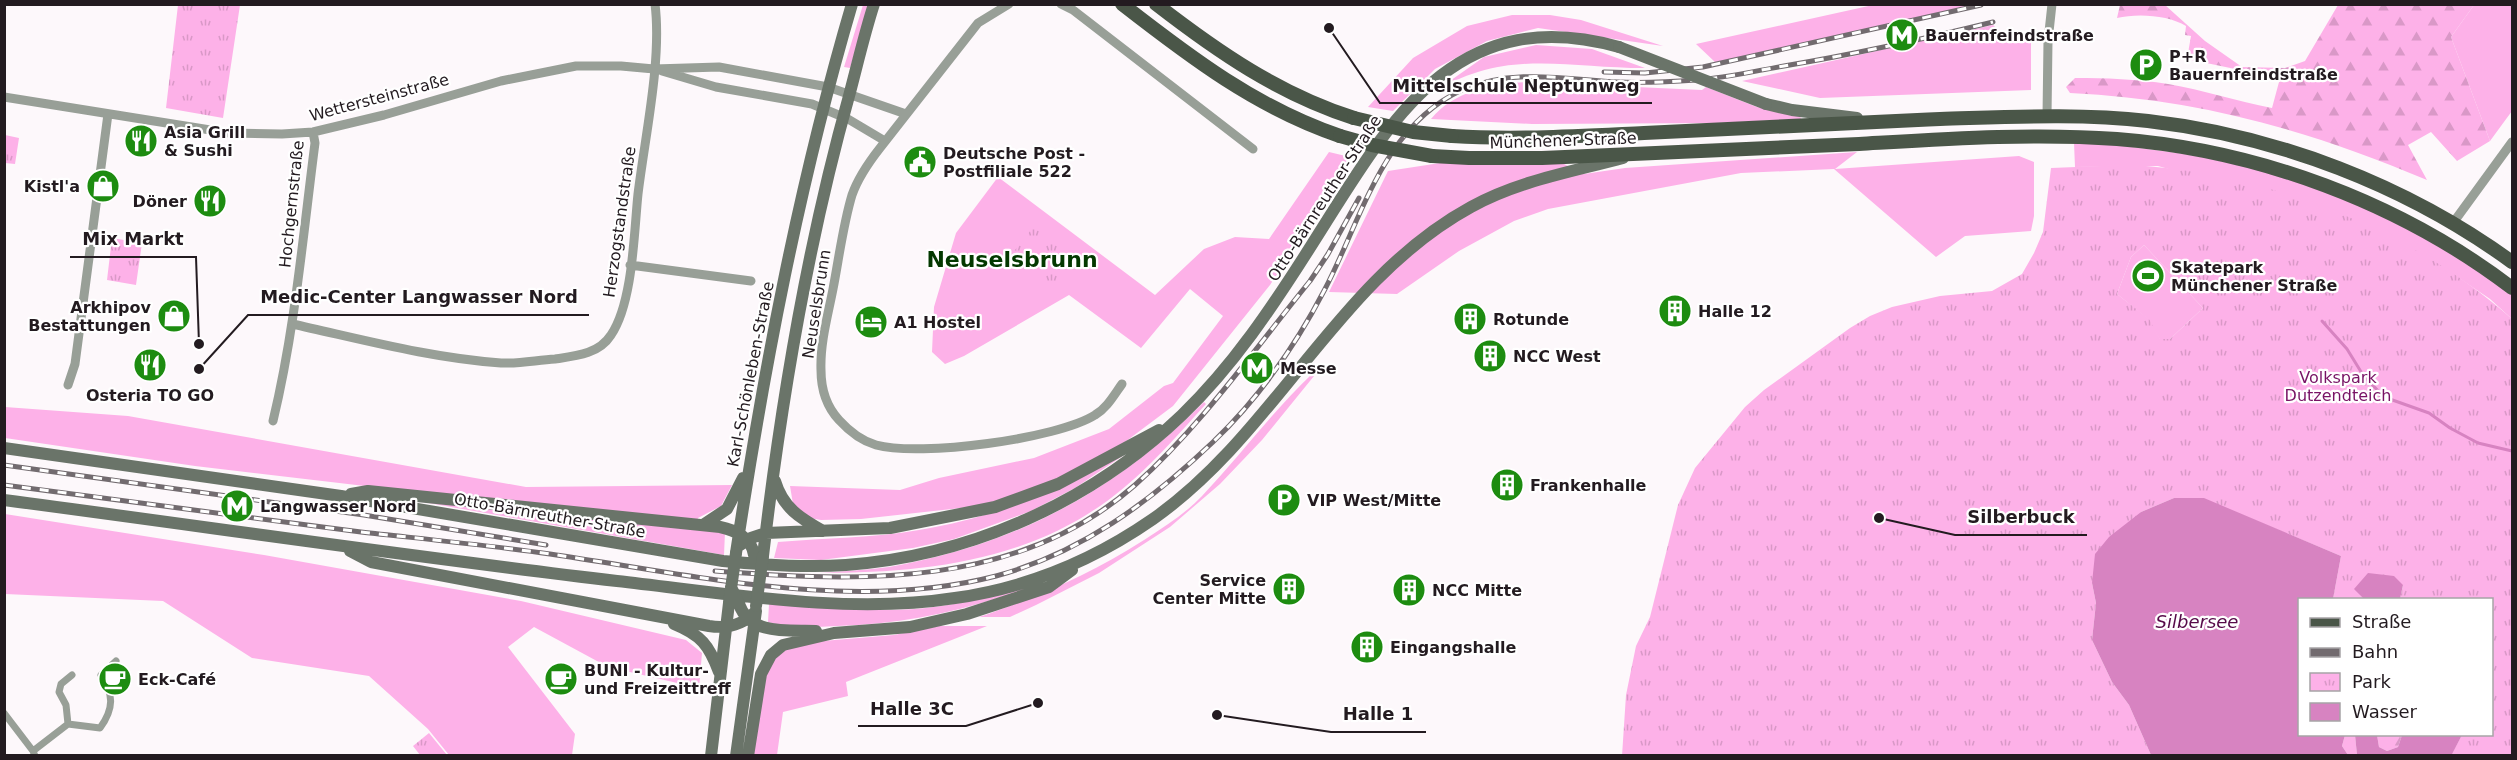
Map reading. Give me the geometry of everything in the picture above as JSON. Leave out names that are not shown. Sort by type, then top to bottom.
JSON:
[{"type":"main road","name":"Karl-Schönleben-Straße","points":[[711,756],[726,627],[734,603],[731,587],[740,543],[750,460],[787,264],[828,87],[852,4]]},
{"type":"main road","points":[[736,756],[753,614],[760,577],[759,555],[766,533],[803,291],[843,117],[874,4]]},
{"type":"main road","name":"Münchener Straße","points":[[1122,4],[1194,60],[1242,91],[1292,117],[1340,136],[1372,145],[1432,156],[1522,159],[2045,137],[2139,141],[2217,154],[2289,173],[2367,203],[2439,240],[2512,288]]},
{"type":"main road","name":"Münchener Straße","points":[[1156,4],[1208,44],[1260,77],[1312,104],[1354,118],[1413,132],[1452,136],[1552,137],[1882,121],[2047,116],[2151,121],[2219,133],[2294,153],[2374,183],[2453,223],[2512,262]]},
{"type":"main road","name":"Otto-Bärnreuther-Straße","points":[[4,448],[341,496],[707,559],[785,566],[859,564],[908,557],[947,548],[1021,522],[1099,481],[1132,458],[1174,423],[1205,392],[1240,350],[1287,285],[1374,148],[1407,106],[1427,86],[1473,56],[1518,41],[1562,37],[1590,40],[1619,47],[1766,104],[1882,121]]},
{"type":"main road","points":[[2045,137],[2047,116]]},
{"type":"main road","points":[[2139,141],[2140,132],[2151,121]]},
{"type":"main road","points":[[748,756],[758,688],[767,660],[775,651],[792,641],[834,633],[910,627],[975,612],[1049,587],[1089,557],[1150,521],[1208,474],[1252,428],[1351,308],[1426,236],[1472,207],[1516,187],[1639,154]]},
{"type":"main road","points":[[2439,240],[2453,223]]},
{"type":"main road","name":"Otto-Bärnreuther-Straße","points":[[341,496],[368,491],[703,525],[724,528],[740,543],[766,533],[824,532],[904,526],[1015,501],[1074,476],[1135,441],[1174,423]]},
{"type":"main road","points":[[703,525],[727,509],[750,460]]},
{"type":"main road","points":[[774,477],[782,499],[790,510],[824,532]]},
{"type":"main road","points":[[4,500],[340,547],[671,587],[798,600],[874,604],[917,603],[977,595],[1027,581],[1089,557]]},
{"type":"main road","points":[[740,543],[752,546],[759,555]]},
{"type":"main road","points":[[340,547],[371,562],[662,619],[726,627],[753,614]]},
{"type":"main road","points":[[734,603],[753,614],[768,629],[834,633]]},
{"type":"main road","points":[[662,619],[700,638],[711,652],[720,675]]},
{"type":"street","name":"Herzogstandstraße","points":[[292,324],[443,357],[503,363],[574,357],[591,352],[611,336],[617,324],[627,288],[654,69],[657,24],[655,4]]},
{"type":"street","name":"Neuselsbrunn","points":[[1009,4],[978,23],[866,166],[853,193],[825,328],[821,369],[827,404],[839,420],[861,439],[875,445],[895,448],[960,447],[1023,438],[1082,421],[1096,414],[1122,384]]},
{"type":"street","points":[[1061,4],[1073,10],[1252,149]]},
{"type":"street","points":[[2047,116],[2048,40],[2052,4]]},
{"type":"street","name":"Wettersteinstraße","points":[[4,97],[229,133],[282,134],[314,132],[539,72],[593,65],[654,69],[719,67],[850,93]]},
{"type":"street","name":"Wettersteinstraße","points":[[654,69],[716,87],[795,100],[823,108],[843,117]]},
{"type":"street","points":[[850,93],[906,114]]},
{"type":"street","points":[[68,385],[75,364],[108,114]]},
{"type":"street","points":[[843,117],[885,141]]},
{"type":"street","name":"Hochgernstraße","points":[[273,421],[282,387],[292,324],[315,143],[314,132]]},
{"type":"street","points":[[2453,223],[2512,142]]},
{"type":"street","points":[[630,265],[751,281]]},
{"type":"street","points":[[4,713],[34,753],[68,724],[100,728],[107,718],[110,700],[110,688],[101,675],[116,662]]},
{"type":"street","points":[[68,724],[66,705],[59,692],[61,684],[72,675]]},
{"type":"green space","points":[[178,5],[240,5],[223,118],[166,108]]},
{"type":"green space","points":[[863,5],[869,5],[850,68],[844,67]]},
{"type":"green space","points":[[1873,5],[1973,5],[1716,63],[1696,44]]},
{"type":"green space","points":[[2120,5],[2165,5],[2205,41],[2242,67],[2285,68],[2305,61],[2338,5],[2474,5],[2451,37],[2490,141],[2457,161],[2431,132],[2408,145],[2427,180],[2339,146],[2252,120],[2163,102],[2070,93],[2066,87],[2075,78],[2133,80],[2181,86],[2272,108],[2279,82],[2240,70],[2187,59],[2191,36],[2185,35],[2186,26],[2171,19],[2153,16],[2117,18]]},
{"type":"green space","points":[[2474,5],[2512,5],[2512,111],[2490,141],[2451,37]]},
{"type":"green space","points":[[1512,15],[1550,15],[1581,20],[1663,46],[1538,28],[1487,41],[1435,69],[1393,111],[1368,107],[1413,58],[1467,26]]},
{"type":"green space","points":[[1993,25],[2008,38],[2031,43],[2031,90],[1820,98],[1742,81]]},
{"type":"green space","points":[[1536,45],[1592,49],[1645,68],[1561,64],[1509,65],[1457,80],[1430,95],[1484,57]]},
{"type":"green space","points":[[1526,82],[1702,90],[1706,87],[1757,107],[1800,116],[1801,119],[1717,123],[1532,124],[1431,119],[1440,109],[1474,91]]},
{"type":"green space","points":[[5,135],[19,138],[15,164],[5,163]]},
{"type":"green space","points":[[2074,143],[2111,144],[2196,156],[2245,166],[2339,197],[2429,240],[2471,266],[2512,295],[2512,319],[2490,299],[2456,276],[2365,225],[2158,166],[2075,167]]},
{"type":"green space","points":[[1329,152],[1354,158],[1270,285],[1173,406],[1121,445],[1080,469],[1009,498],[970,507],[861,519],[821,520],[804,517],[793,504],[790,486],[900,490],[939,478],[1034,458],[1109,429],[1164,386],[1173,383],[1223,316],[1190,289],[1141,348],[1069,295],[964,356],[945,364],[932,352],[934,307],[956,233],[998,177],[1155,295],[1204,249],[1235,237],[1269,239]]},
{"type":"green space","points":[[1857,152],[1835,169],[2019,156],[2034,162],[2034,216],[2031,231],[1965,236],[1936,257],[1834,169],[1741,173],[1548,209],[1514,221],[1459,251],[1397,294],[1329,292],[1388,171],[1440,163],[1564,164],[1584,174],[1625,168]]},
{"type":"green space","name":"Volkspark Dutzendteich","points":[[2126,165],[2177,169],[2281,192],[2332,210],[2381,232],[2428,258],[2472,287],[2512,319],[2512,755],[2451,755],[2461,736],[2493,736],[2493,598],[2400,598],[2403,585],[2355,589],[2363,598],[2333,598],[2341,556],[2204,499],[2174,498],[2141,512],[2092,583],[2096,603],[2092,640],[2112,682],[2129,705],[2151,755],[1622,756],[1626,695],[1636,646],[1650,617],[1678,505],[1695,468],[1745,407],[1764,390],[1850,328],[1892,307],[1940,296],[1992,291],[2022,274],[2043,232],[2051,168]],"holes":[[[2144,245],[2203,308],[2170,339],[2160,339],[2149,319],[2117,294],[2131,257]]]},
{"type":"green space","points":[[1039,220],[1082,254],[1049,294],[1007,260]]},
{"type":"green space","points":[[112,238],[142,243],[136,285],[107,280]]},
{"type":"green space","name":"Skatepark Münchener Straße","points":[[2144,245],[2203,308],[2170,339],[2160,340],[2148,319],[2117,294],[2131,257]]},
{"type":"green space","points":[[1312,374],[1314,376],[1262,440],[1220,484],[1170,527],[1099,573],[1036,605],[1010,617],[979,617],[1044,593],[1084,574],[1174,520],[1202,496],[1283,403]]},
{"type":"green space","points":[[1204,402],[1206,404],[1169,445],[1115,495],[1068,525],[1035,541],[966,561],[930,567],[894,571],[820,573],[889,567],[935,557],[979,545],[1020,529],[1060,510],[1135,463]]},
{"type":"green space","points":[[5,407],[128,416],[526,487],[732,485],[721,506],[698,518],[695,528],[725,532],[724,555],[417,501],[416,492],[195,466],[5,438]]},
{"type":"green space","points":[[1124,453],[1075,488],[1031,511],[954,539],[913,548],[821,560],[774,558],[778,542],[902,533],[973,518],[1051,491]]},
{"type":"green space","points":[[5,514],[264,555],[521,601],[686,640],[702,653],[699,688],[608,667],[534,627],[508,647],[575,734],[572,755],[449,755],[428,729],[369,676],[252,658],[163,601],[5,594]]},
{"type":"green space","points":[[1030,586],[1017,593],[961,609],[900,621],[811,627],[785,626],[768,622],[769,604],[887,610],[926,608]]},
{"type":"green space","points":[[939,626],[987,626],[846,682],[848,696],[783,712],[777,755],[752,756],[764,680],[772,660],[780,651],[799,643],[894,635]]},
{"type":"green space","points":[[429,733],[447,755],[420,755],[413,746]]},
{"type":"green space","points":[[2345,736],[2355,736],[2357,755],[2348,755],[2342,746]]},
{"type":"green space","points":[[2377,736],[2402,736],[2398,747],[2387,751],[2379,747]]},
{"type":"water","name":"Silbersee","points":[[2174,498],[2204,498],[2341,556],[2333,598],[2298,598],[2298,736],[2345,736],[2342,746],[2348,755],[2151,755],[2129,705],[2112,682],[2092,640],[2096,603],[2092,583],[2095,554],[2109,537],[2141,512]]},
{"type":"water","points":[[2368,573],[2394,576],[2403,585],[2400,598],[2363,598],[2354,589]]},
{"type":"water","points":[[2355,736],[2377,736],[2379,747],[2387,751],[2398,747],[2402,736],[2461,736],[2451,756],[2357,755]]},
{"type":"waterway","points":[[2322,321],[2347,349],[2363,375],[2384,397],[2429,413],[2450,428],[2478,443],[2512,451]]},
{"type":"railway","points":[[1604,72],[1645,73],[1703,67],[1981,5]]},
{"type":"railway","points":[[4,485],[361,532],[526,551],[773,587],[830,591],[886,591],[942,587],[996,576],[1057,554],[1113,523],[1164,485],[1230,425],[1261,389],[1302,330],[1325,289],[1378,176],[1394,150],[1412,126],[1435,106],[1462,90],[1481,83],[1519,77],[1558,77],[1617,82],[1718,78],[1863,51],[1993,22]]},
{"type":"railway","points":[[715,571],[826,577],[881,576],[936,571],[989,561],[1040,544],[1089,519],[1135,485],[1205,413],[1310,281],[1359,198]]},
{"type":"railway","points":[[4,465],[364,515],[546,545]]},
{"type":"place","name":"Mittelschule Neptunweg","points":[[1329,28]]},
{"type":"place","name":"Bauernfeindstraße","points":[[1902,35]]},
{"type":"place","name":"P+R Bauernfeindstraße","points":[[2146,65]]},
{"type":"place","name":"Asia Grill & Sushi","points":[[141,141]]},
{"type":"place","name":"Deutsche Post - Postfiliale 522","points":[[920,162]]},
{"type":"place","name":"Kistl'a","points":[[103,186]]},
{"type":"place","name":"Döner","points":[[210,201]]},
{"type":"place","name":"Skatepark Münchener Straße","points":[[2148,276]]},
{"type":"place","name":"Halle 12","points":[[1675,311]]},
{"type":"place","name":"Arkhipov Bestattungen","points":[[174,316]]},
{"type":"place","name":"Rotunde","points":[[1470,319]]},
{"type":"place","name":"A1 Hostel","points":[[871,322]]},
{"type":"place","name":"Mix Markt","points":[[199,344]]},
{"type":"place","name":"NCC West","points":[[1490,356]]},
{"type":"place","name":"Osteria TO GO","points":[[150,365]]},
{"type":"place","name":"Messe","points":[[1257,368]]},
{"type":"place","name":"Medic-Center Langwasser Nord","points":[[199,369]]},
{"type":"place","name":"Frankenhalle","points":[[1507,485]]},
{"type":"place","name":"VIP West/Mitte","points":[[1284,500]]},
{"type":"place","name":"Langwasser Nord","points":[[237,506]]},
{"type":"place","name":"Silberbuck","points":[[1879,518]]},
{"type":"place","name":"Service Center Mitte","points":[[1289,589]]},
{"type":"place","name":"NCC Mitte","points":[[1409,590]]},
{"type":"place","name":"Eingangshalle","points":[[1367,647]]},
{"type":"place","name":"Eck-Café","points":[[115,679]]},
{"type":"place","name":"BUNI - Kultur- und Freizeittreff","points":[[561,679]]},
{"type":"place","name":"Halle 3C","points":[[1038,703]]},
{"type":"place","name":"Halle 1","points":[[1217,715]]},
{"type":"district","name":"Neuselsbrunn","points":[[1012,259]]}]
